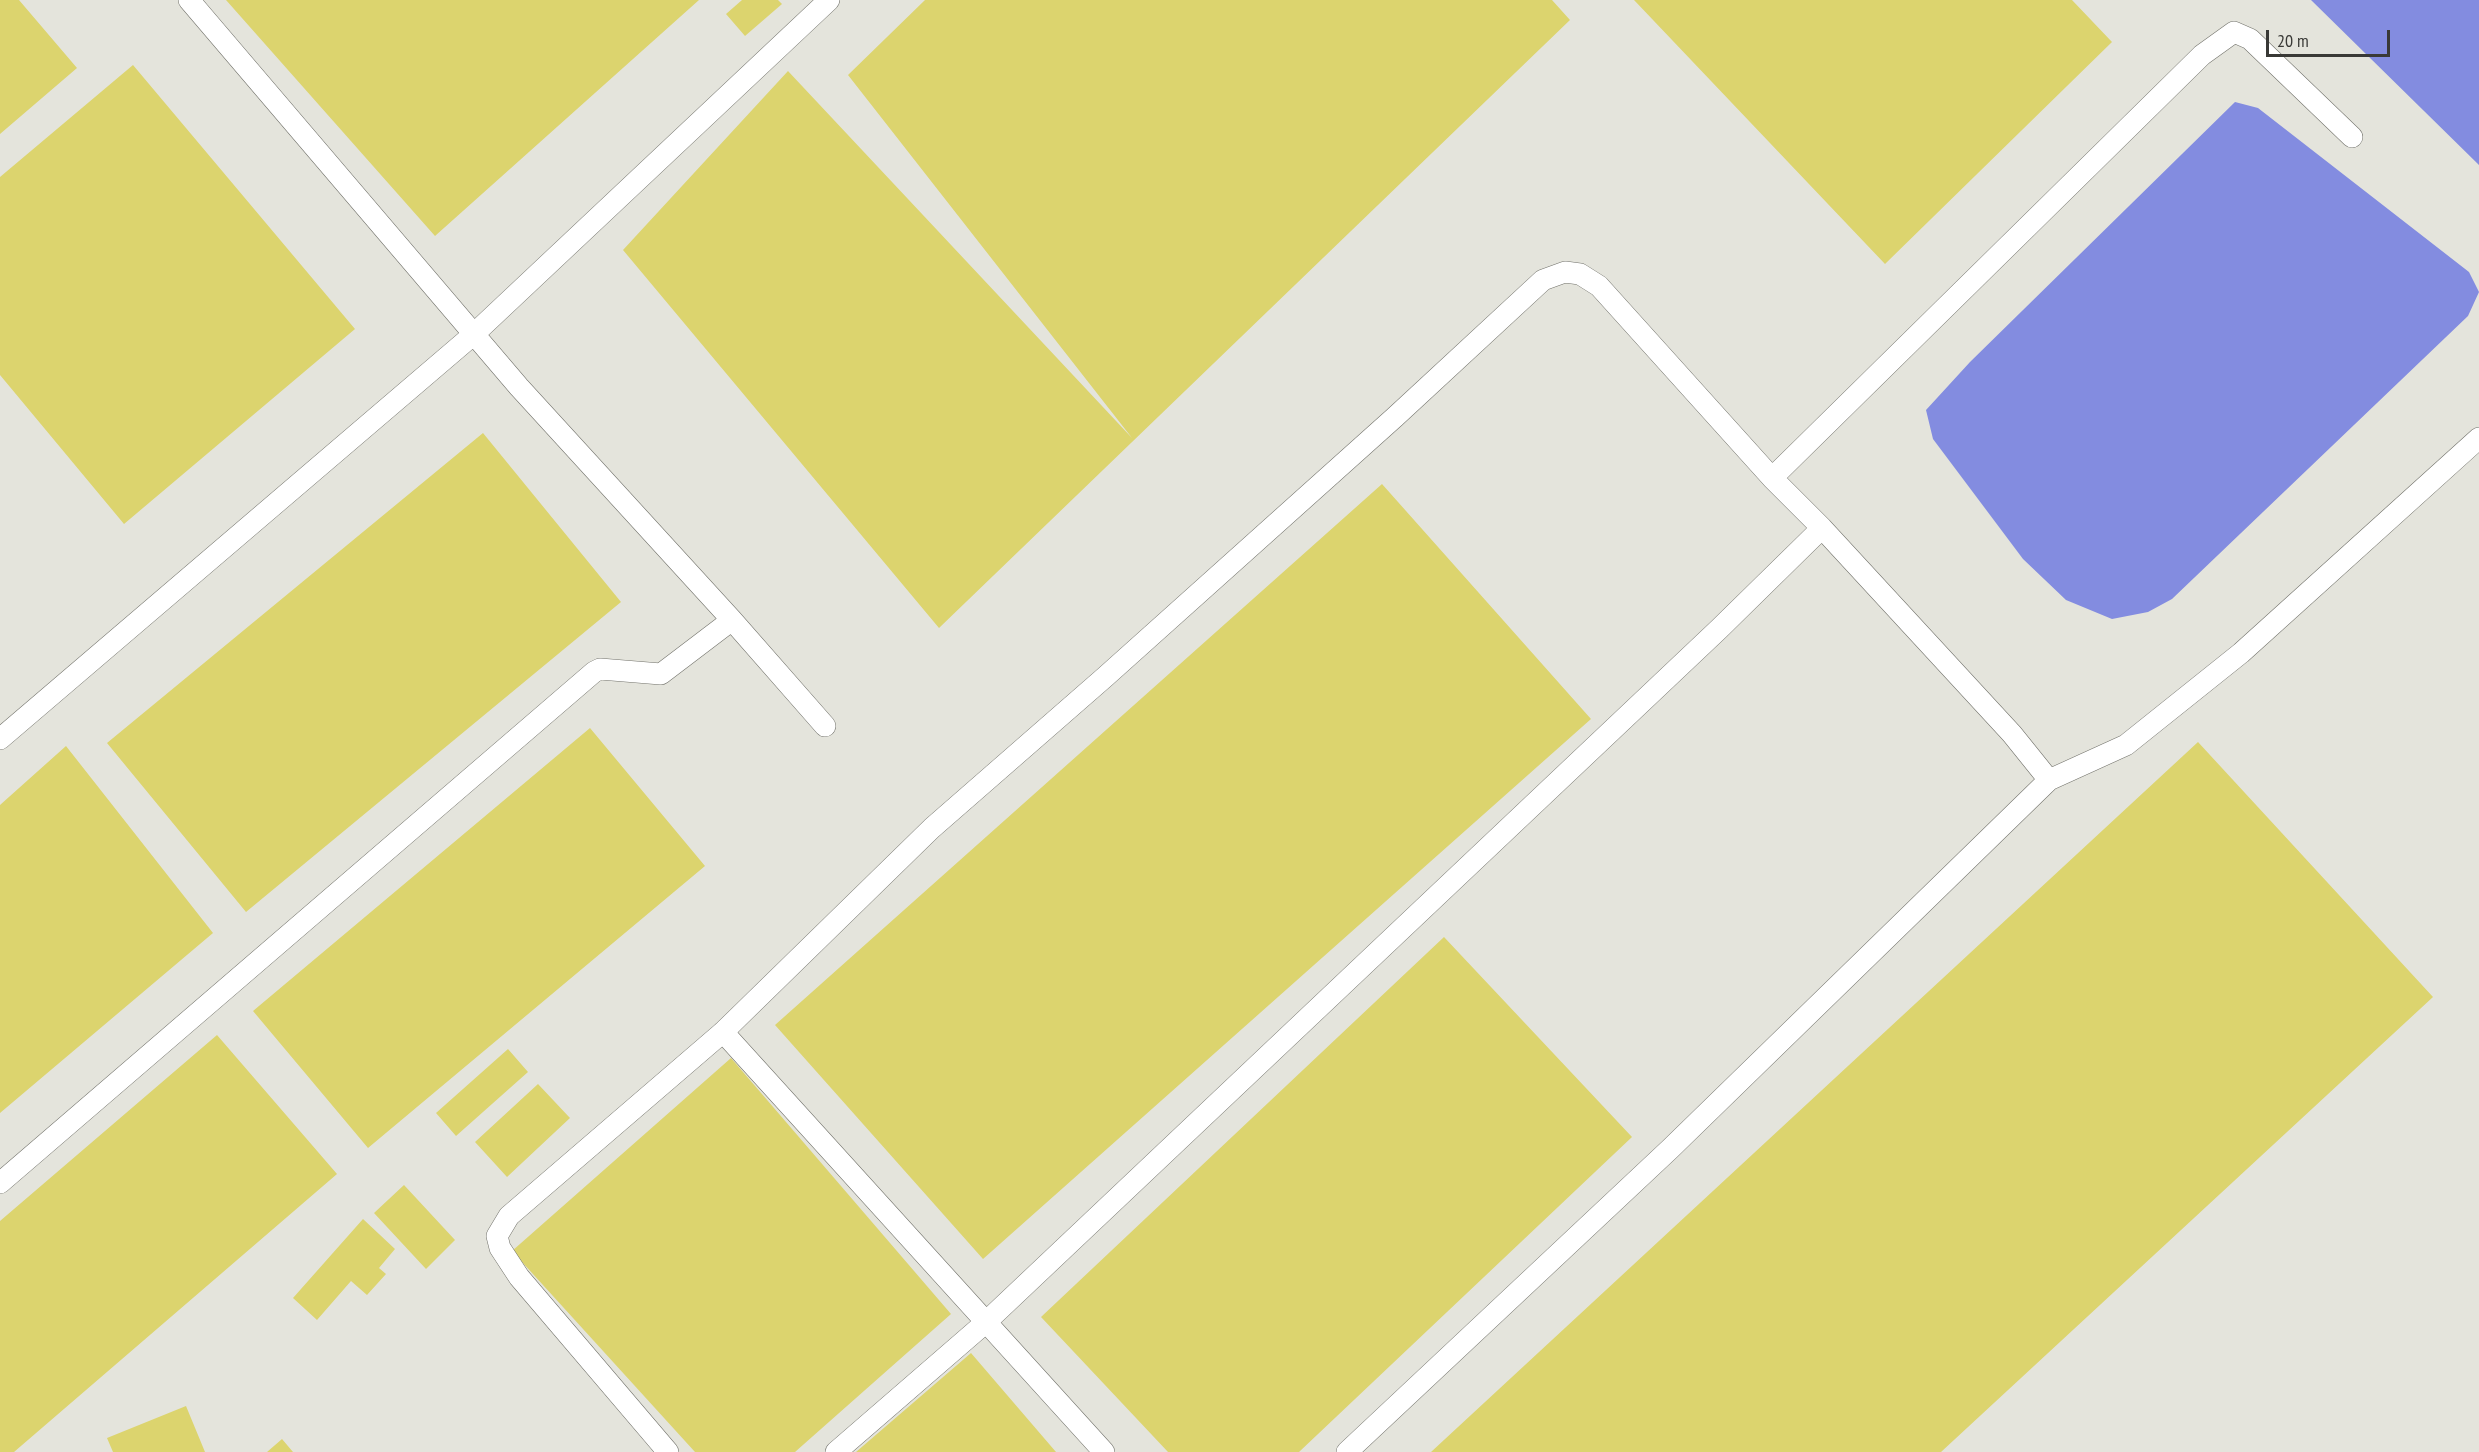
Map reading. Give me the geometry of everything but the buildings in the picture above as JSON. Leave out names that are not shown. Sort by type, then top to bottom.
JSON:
[{"type":"lane","points":[[189,0],[519,387],[732,620],[825,726]]},
{"type":"lane","points":[[0,739],[474,334],[829,0]]},
{"type":"lane","points":[[1772,478],[2202,55],[2234,32],[2250,39],[2352,137]]},
{"type":"lane","points":[[668,1452],[519,1277],[500,1248],[497,1236],[509,1216],[723,1032],[932,828],[1114,669],[1395,417],[1543,280],[1565,272],[1580,274],[1599,286],[1772,478],[1822,528],[2012,734],[2049,780]]},
{"type":"lane","points":[[1347,1452],[1478,1327],[1671,1149],[2049,780],[2126,746],[2241,653],[2479,438]]},
{"type":"lane","points":[[836,1452],[985,1323],[1719,629],[1822,528]]},
{"type":"lane","points":[[0,1183],[594,672],[600,669],[661,674],[732,620]]},
{"type":"lane","points":[[723,1032],[1104,1452]]},
{"type":"water","points":[[2311,0],[2479,0],[2479,165]]},
{"type":"water","points":[[2235,102],[2258,108],[2469,272],[2479,292],[2468,316],[2172,599],[2148,612],[2112,619],[2066,600],[2023,559],[1933,439],[1926,410],[1970,362]]}]
